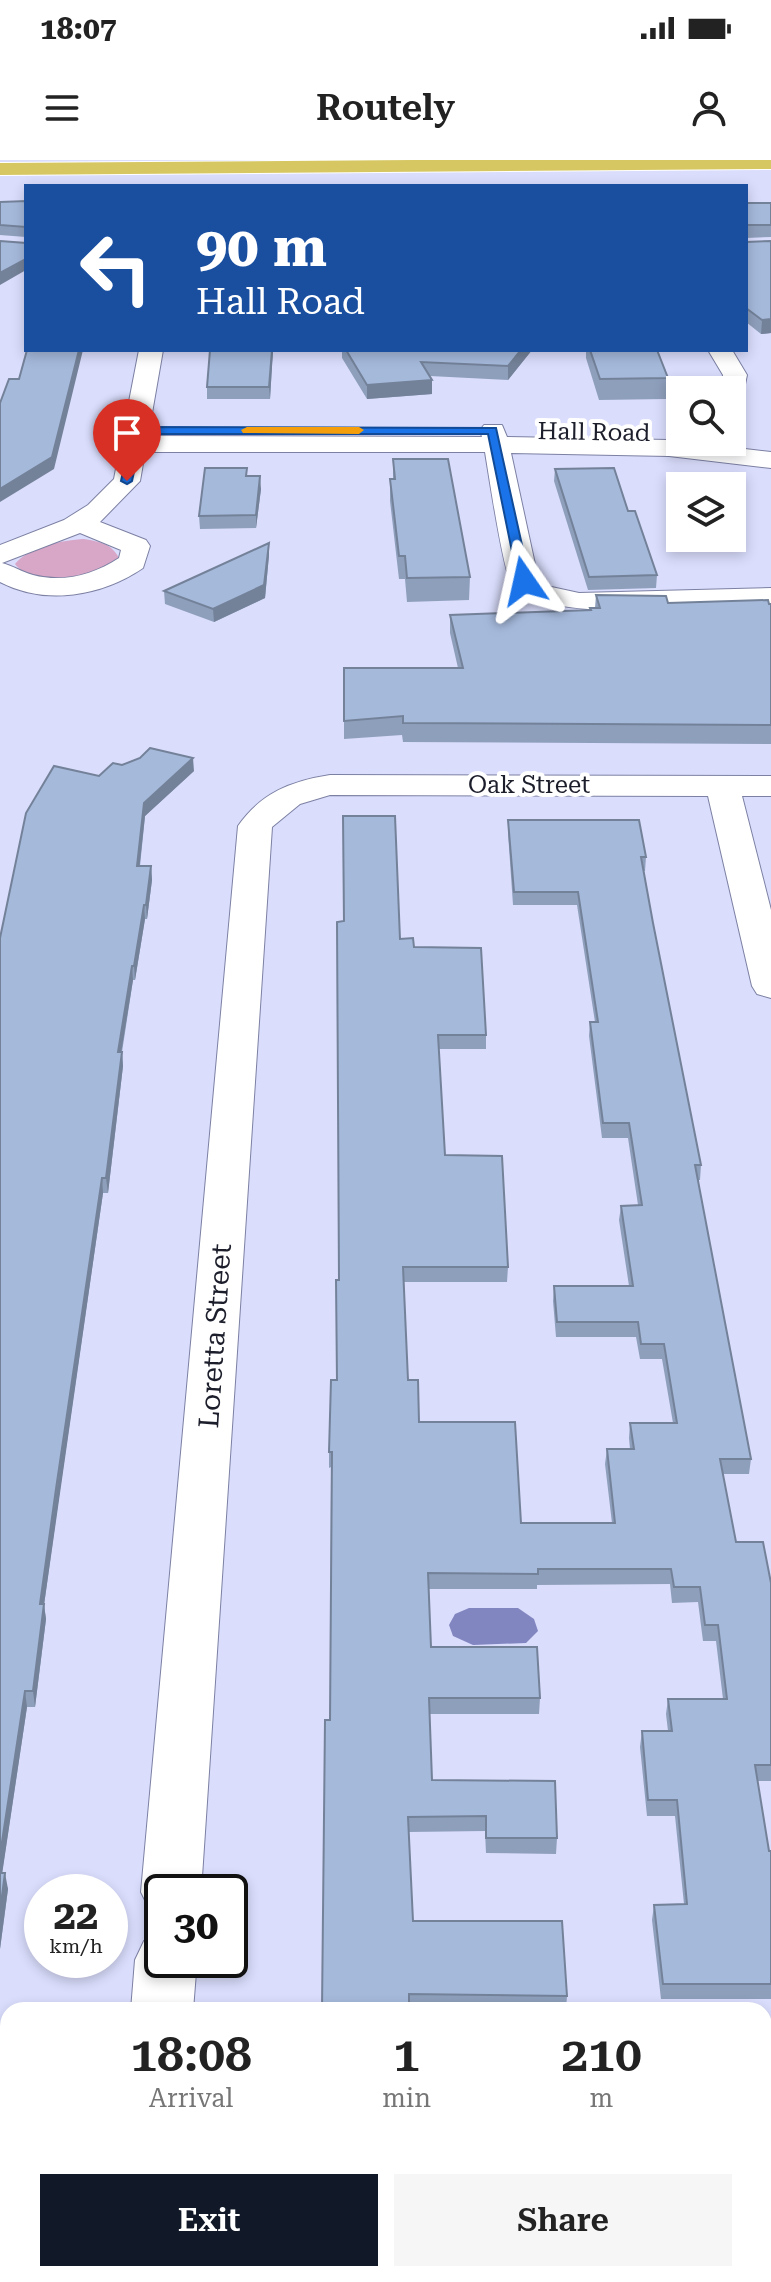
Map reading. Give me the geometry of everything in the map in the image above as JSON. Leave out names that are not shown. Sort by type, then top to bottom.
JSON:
[{"type":"highway","points":[[0,169],[771,163]]},
{"type":"highway","points":[[71,169],[298,176],[771,178]]},
{"type":"street","points":[[0,555],[37,543],[79,523],[115,496],[127,481],[151,352]]},
{"type":"street","points":[[721,352],[735,376]]},
{"type":"street","name":"Hall Road","points":[[494,438],[599,431],[666,434]]},
{"type":"street","name":"Hall Road","points":[[136,438],[494,438],[601,445],[666,445]]},
{"type":"street","points":[[494,438],[524,581],[537,593],[579,602],[771,597]]},
{"type":"street","name":"Hall Road","points":[[746,444],[771,444]]},
{"type":"street","name":"Hall Road","points":[[746,453],[771,460]]},
{"type":"street","points":[[0,571],[28,584],[54,587],[86,584],[117,574],[133,562],[136,546],[79,523]]},
{"type":"street","name":"Oak Street","points":[[288,797],[311,787],[346,783],[771,786]]},
{"type":"street","points":[[723,786],[771,986]]},
{"type":"street","name":"Loretta Street","points":[[172,1874],[252,846],[255,826],[266,809],[288,797]]},
{"type":"street","points":[[163,2002],[165,1978]]},
{"type":"shaded area","points":[[84,539],[109,546],[119,558],[105,572],[71,579],[32,575],[15,564],[37,549]]},
{"type":"water","points":[[469,1608],[518,1608],[534,1619],[538,1631],[526,1643],[473,1645],[453,1636],[449,1625],[455,1614]]},
{"type":"building","points":[[24,201],[24,227],[0,225],[0,202]]},
{"type":"building","points":[[748,203],[771,203],[771,225],[748,225]]},
{"type":"building","points":[[0,241],[24,243],[24,260],[0,273]]},
{"type":"building","points":[[771,241],[771,319],[762,320],[748,310],[748,242]]},
{"type":"building","points":[[26,352],[78,352],[52,457],[0,489],[0,403],[9,379],[19,379]]},
{"type":"building","points":[[210,352],[272,352],[269,387],[207,387]]},
{"type":"building","points":[[347,352],[519,352],[508,366],[421,362],[432,380],[367,385]]},
{"type":"building","points":[[591,352],[658,352],[666,378],[600,379]]},
{"type":"building","points":[[393,459],[448,459],[470,577],[407,578],[405,556],[399,556],[390,479],[395,479]]},
{"type":"building","points":[[205,468],[247,468],[246,476],[260,476],[256,515],[199,516]]},
{"type":"building","points":[[614,468],[628,511],[635,511],[657,575],[589,577],[555,469]]},
{"type":"building","points":[[269,543],[264,585],[213,609],[164,591]]},
{"type":"building","points":[[596,595],[666,596],[668,603],[768,600],[771,604],[771,725],[403,723],[403,716],[344,721],[344,668],[463,668],[450,615],[591,610],[600,608]]},
{"type":"building","points":[[150,748],[193,758],[144,803],[137,866],[151,866],[146,905],[118,1052],[122,1052],[106,1178],[102,1178],[56,1489],[40,1604],[44,1604],[33,1691],[25,1691],[0,1855],[0,938],[26,813],[54,766],[99,776],[113,763],[122,765],[140,758]]},
{"type":"building","points":[[343,816],[395,816],[400,939],[413,938],[414,947],[481,948],[486,1035],[438,1035],[445,1155],[502,1156],[508,1267],[403,1267],[408,1380],[418,1380],[419,1422],[515,1422],[521,1523],[615,1523],[607,1449],[634,1449],[630,1423],[677,1423],[664,1344],[641,1344],[638,1322],[557,1322],[554,1286],[633,1286],[621,1206],[642,1205],[629,1123],[603,1123],[590,1022],[598,1022],[578,892],[514,892],[508,820],[639,820],[646,857],[641,857],[701,1165],[695,1165],[751,1459],[720,1459],[736,1542],[763,1542],[771,1583],[771,1765],[755,1765],[771,1851],[771,1984],[663,1984],[654,1905],[687,1904],[677,1800],[648,1800],[642,1731],[672,1731],[668,1699],[727,1699],[718,1625],[705,1625],[700,1587],[674,1587],[671,1569],[538,1569],[538,1574],[428,1573],[431,1647],[537,1647],[540,1698],[429,1698],[432,1780],[555,1781],[557,1838],[486,1838],[486,1816],[408,1817],[413,1921],[562,1921],[567,1996],[409,1994],[409,2002],[322,2002],[325,1720],[330,1720],[332,1452],[329,1452],[331,1380],[337,1380],[336,1280],[339,1280],[337,922],[344,921]]},
{"type":"building","points":[[0,1873],[5,1873],[0,1911]]},
{"type":"slow traffic","points":[[247,430],[359,430]]},
{"type":"route","points":[[127,481],[137,431],[493,430],[524,581]]}]
